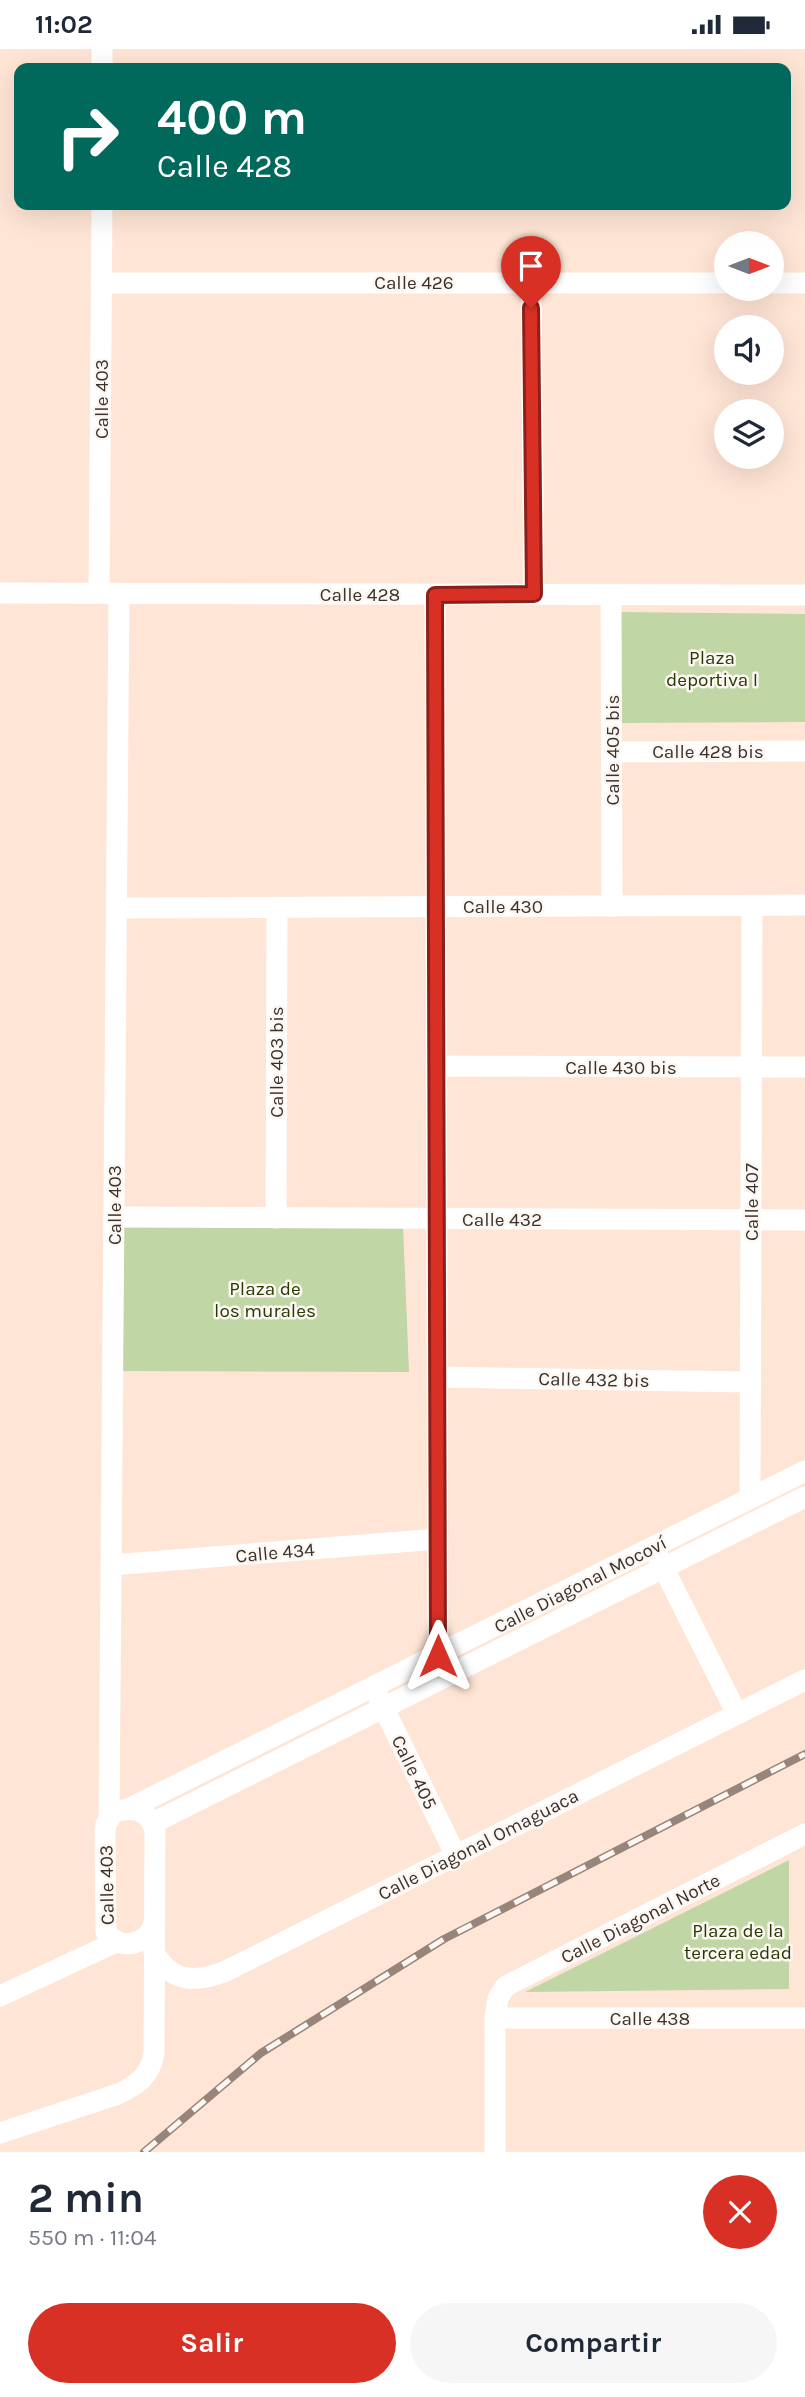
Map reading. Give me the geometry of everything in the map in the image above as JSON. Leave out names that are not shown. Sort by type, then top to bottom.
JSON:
[{"type":"street","name":"Calle 403","points":[[102,210],[101,283],[117,908],[111,1565],[119,1813],[105,1831],[104,1925],[110,1938],[116,1942],[131,1944],[144,1940],[150,1934],[154,1922]]},
{"type":"street","points":[[531,282],[534,594]]},
{"type":"street","name":"Calle 426","points":[[101,283],[714,283]]},
{"type":"street","points":[[784,283],[805,283]]},
{"type":"street","name":"Calle 428","points":[[0,593],[805,595]]},
{"type":"street","points":[[435,595],[438,1656]]},
{"type":"street","name":"Calle 405 bis","points":[[611,595],[612,906]]},
{"type":"street","name":"Calle 428 bis","points":[[612,752],[805,751]]},
{"type":"street","name":"Calle 407","points":[[750,1498],[752,905]]},
{"type":"street","name":"Calle 430","points":[[117,908],[805,905]]},
{"type":"street","name":"Calle 403 bis","points":[[276,907],[276,1218]]},
{"type":"street","name":"Calle 430 bis","points":[[436,1066],[805,1067]]},
{"type":"street","name":"Calle 432","points":[[114,1217],[805,1220]]},
{"type":"street","name":"Calle 432 bis","points":[[437,1377],[750,1382]]},
{"type":"street","name":"Calle Diagonal Mocoví","points":[[119,1813],[805,1471]]},
{"type":"street","name":"Calle Diagonal Mocoví","points":[[153,1823],[805,1497]]},
{"type":"street","name":"Calle 434","points":[[111,1565],[438,1539]]},
{"type":"street","points":[[653,1547],[737,1714]]},
{"type":"street","name":"Calle Diagonal Omaguaca","points":[[154,1952],[168,1971],[178,1976],[200,1979],[212,1976],[805,1680]]},
{"type":"street","name":"Calle 405","points":[[373,1688],[456,1856]]},
{"type":"street","points":[[0,2133],[132,2088],[151,2067],[154,2054],[153,1823],[143,1812],[119,1813]]},
{"type":"street","name":"Calle Diagonal Norte","points":[[495,2018],[501,1991],[512,1982],[805,1834]]},
{"type":"street","points":[[0,1996],[116,1942]]},
{"type":"street","points":[[495,2018],[495,2152]]},
{"type":"street","name":"Calle 438","points":[[495,2018],[805,2018]]},
{"type":"green space","name":"Plaza deportiva I","points":[[618,612],[805,614],[805,722],[621,723]]},
{"type":"green space","name":"Plaza de los murales","points":[[121,1227],[403,1227],[409,1372],[120,1371]]},
{"type":"green space","name":"Plaza de la tercera edad","points":[[789,1860],[789,1989],[525,1992]]},
{"type":"railway","points":[[144,2152],[261,2053],[444,1939],[805,1754]]},
{"type":"route","points":[[438,1656],[435,595],[534,594],[531,308]]}]
